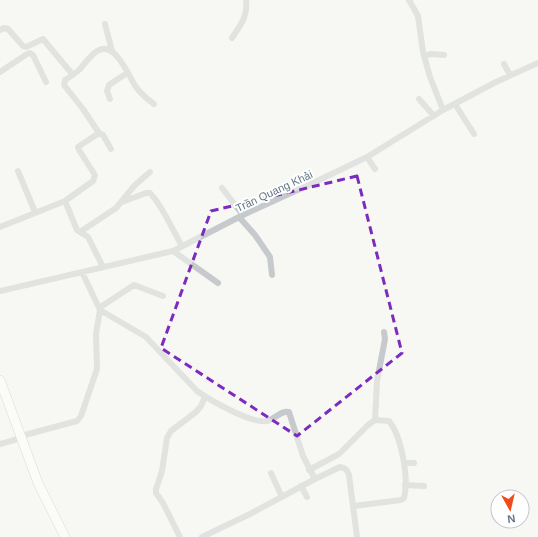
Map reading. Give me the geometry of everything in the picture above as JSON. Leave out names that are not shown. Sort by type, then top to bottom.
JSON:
[{"type":"highway","points":[[0,380],[38,483],[65,537]]},
{"type":"street","points":[[232,38],[247,13],[246,0]]},
{"type":"street","points":[[409,0],[418,16],[424,56],[431,82],[443,110]]},
{"type":"street","points":[[105,24],[112,51]]},
{"type":"street","points":[[0,30],[4,28],[8,29],[23,46],[43,39],[73,75]]},
{"type":"street","points":[[111,149],[103,135],[99,133],[83,109],[64,85],[65,80],[73,75],[95,53],[106,49],[112,51],[116,55],[140,92],[154,104]]},
{"type":"street","points":[[0,72],[30,53],[33,55],[46,82]]},
{"type":"street","points":[[424,56],[431,54],[444,55]]},
{"type":"street","name":"Trần Quang Khải","points":[[0,291],[173,250],[241,216],[367,157],[443,110],[510,75],[538,63]]},
{"type":"street","points":[[504,64],[510,75]]},
{"type":"street","points":[[110,99],[107,90],[109,85],[127,73]]},
{"type":"street","points":[[419,99],[434,116]]},
{"type":"street","points":[[455,104],[474,134]]},
{"type":"street","points":[[0,227],[65,201],[93,181],[95,175],[78,147],[99,133]]},
{"type":"street","points":[[367,157],[375,169]]},
{"type":"street","points":[[18,172],[35,212]]},
{"type":"street","points":[[80,232],[116,208],[135,185],[150,172]]},
{"type":"street","points":[[222,188],[270,258],[272,275]]},
{"type":"street","points":[[122,202],[146,193],[150,193],[168,220],[182,246]]},
{"type":"street","points":[[65,201],[77,230],[88,237],[103,267]]},
{"type":"street","points":[[173,250],[218,284]]},
{"type":"street","points":[[82,272],[100,309],[146,337],[191,385],[205,397],[234,412],[261,421],[271,420],[288,411],[303,456],[315,479]]},
{"type":"street","points":[[0,444],[77,421],[80,418],[97,369],[96,334],[100,309],[134,285],[163,296]]},
{"type":"street","points":[[375,420],[377,381],[385,339],[384,332]]},
{"type":"street","points":[[180,537],[163,503],[156,493],[156,489],[162,471],[166,438],[171,431],[196,412],[201,406],[205,397]]},
{"type":"street","points":[[309,470],[339,454],[375,420],[386,420],[392,424],[401,446],[404,463],[405,495],[403,499],[354,506]]},
{"type":"street","points":[[404,463],[414,463]]},
{"type":"street","points":[[202,537],[214,534],[315,479],[336,469],[344,468],[348,470],[349,475],[357,537]]},
{"type":"street","points":[[271,473],[282,497]]},
{"type":"street","points":[[301,486],[307,497]]},
{"type":"street","points":[[405,486],[424,486]]},
{"type":"highlighted area","points":[[357,176],[402,353],[297,436],[161,348],[211,211]]}]
